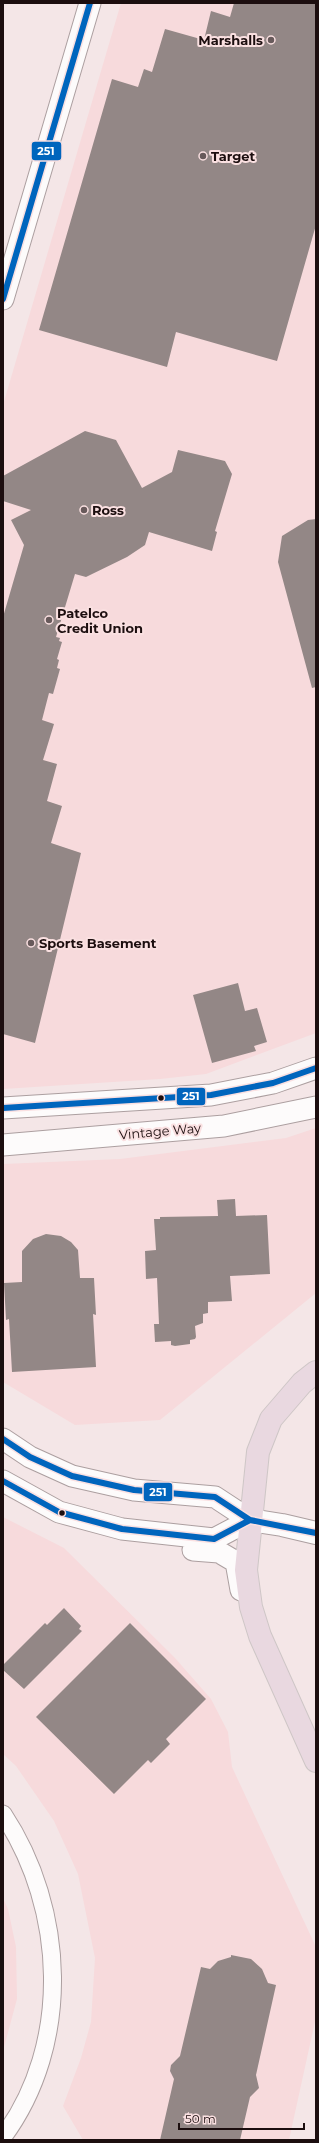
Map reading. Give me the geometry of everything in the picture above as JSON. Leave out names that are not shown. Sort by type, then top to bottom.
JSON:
[{"type":"highway","points":[[316,1372],[302,1383],[271,1419],[258,1452],[246,1570],[249,1598],[260,1636],[316,1760]]},
{"type":"main road","points":[[250,1520],[282,1525],[316,1533]]},
{"type":"street","points":[[3,299],[90,3]]},
{"type":"street","points":[[3,1108],[211,1096],[272,1083],[316,1070]]},
{"type":"street","name":"Vintage Way","points":[[3,1145],[224,1126],[316,1106]]},
{"type":"street","points":[[3,1439],[30,1457],[72,1476],[134,1490],[215,1497],[250,1520],[214,1539],[122,1529],[59,1512],[3,1481]]},
{"type":"street","points":[[110,1526],[126,1543],[170,1549],[219,1552],[236,1562],[241,1590],[249,1598]]},
{"type":"street","points":[[3,1814],[13,1829],[30,1864],[41,1894],[53,1959],[52,1995],[38,2072],[23,2108],[3,2137]]},
{"type":"shaded area","points":[[121,3],[316,3],[316,1033],[206,1074],[160,1079],[3,1089],[3,405]]},
{"type":"shaded area","points":[[316,1128],[316,1293],[160,1420],[75,1425],[3,1382],[3,1164],[120,1159],[286,1138]]},
{"type":"shaded area","points":[[3,1517],[64,1548],[175,1658],[211,1699],[228,1732],[232,1767],[316,1947],[316,2017],[289,2140],[83,2140],[63,2106],[81,2058],[91,2022],[95,1958],[78,1874],[54,1821],[16,1766],[3,1754]]},
{"type":"shaded area","points":[[3,1898],[8,1909],[16,1947],[17,1999],[3,2051]]},
{"type":"building","name":"Target","points":[[234,3],[316,3],[316,225],[277,361],[176,332],[167,367],[39,330],[112,79],[138,87],[144,69],[152,72],[165,29],[204,40],[211,11],[230,17]]},
{"type":"building","points":[[85,431],[116,440],[142,488],[172,472],[178,450],[225,461],[232,474],[215,531],[217,532],[212,551],[149,532],[145,545],[127,557],[86,577],[75,574],[56,637],[60,638],[59,641],[62,642],[57,659],[59,660],[57,668],[60,669],[53,694],[49,693],[42,720],[54,724],[43,760],[57,764],[47,801],[62,806],[51,843],[81,853],[35,1043],[3,1034],[3,617],[24,545],[11,520],[31,510],[3,501],[3,476]]},
{"type":"building","points":[[316,519],[316,687],[312,688],[278,562],[282,536],[308,520]]},
{"type":"building","points":[[238,983],[245,1011],[257,1008],[267,1042],[254,1046],[256,1051],[212,1063],[193,995]]},
{"type":"building","points":[[235,1199],[236,1216],[267,1215],[270,1274],[230,1276],[232,1301],[208,1302],[208,1313],[203,1314],[203,1323],[195,1326],[196,1337],[195,1339],[190,1340],[190,1344],[175,1346],[171,1345],[171,1341],[155,1342],[154,1324],[159,1324],[157,1278],[146,1279],[145,1251],[156,1250],[154,1219],[160,1219],[160,1217],[218,1216],[217,1200]]},
{"type":"building","points":[[46,1234],[61,1236],[71,1242],[78,1250],[80,1278],[94,1278],[96,1315],[93,1314],[96,1367],[12,1372],[9,1319],[6,1320],[4,1283],[22,1282],[22,1251],[33,1239]]},
{"type":"building","points":[[64,1608],[81,1626],[79,1629],[82,1631],[24,1689],[3,1670],[3,1665],[45,1623],[47,1625]]},
{"type":"building","points":[[130,1623],[206,1699],[166,1739],[170,1744],[151,1763],[148,1760],[114,1794],[36,1717]]},
{"type":"building","points":[[231,1955],[251,1959],[262,1969],[268,1983],[276,1985],[256,2075],[259,2088],[250,2097],[240,2140],[160,2140],[174,2079],[170,2071],[171,2065],[180,2056],[201,1967],[210,1969],[218,1961],[231,1957]]},
{"type":"transit line","name":"251","points":[[3,299],[90,3]]},
{"type":"transit line","name":"251","points":[[3,1108],[211,1095],[273,1083],[316,1068]]},
{"type":"transit line","name":"251","points":[[3,1439],[30,1457],[72,1476],[134,1490],[215,1497],[250,1520],[316,1533]]},
{"type":"transit line","name":"251","points":[[3,1481],[59,1512],[122,1529],[214,1539],[250,1520]]},
{"type":"place","name":"Marshalls","points":[[271,40]]},
{"type":"place","name":"Target","points":[[203,156]]},
{"type":"place","name":"Ross","points":[[84,510]]},
{"type":"place","name":"Patelco Credit Union","points":[[49,620]]},
{"type":"place","name":"Sports Basement","points":[[31,943]]}]
